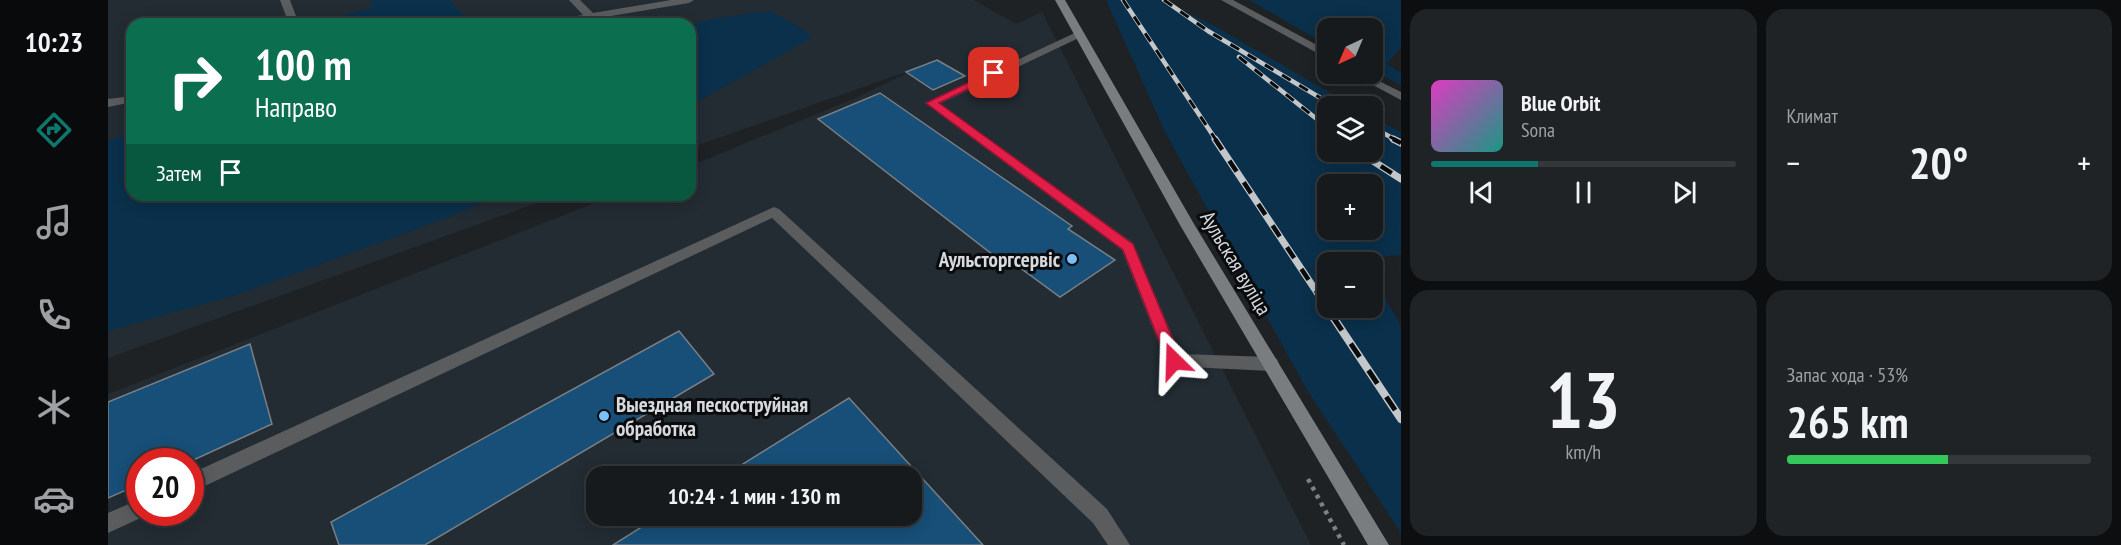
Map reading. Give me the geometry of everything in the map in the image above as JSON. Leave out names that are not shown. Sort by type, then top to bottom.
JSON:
[{"type":"street","name":"Аульская вуліца","points":[[1060,0],[1187,225],[1379,545]]},
{"type":"lane","points":[[285,0],[292,18]]},
{"type":"lane","points":[[574,0],[591,16]]},
{"type":"lane","points":[[580,18],[689,0]]},
{"type":"lane","points":[[1226,0],[1317,50]]},
{"type":"lane","points":[[1079,34],[931,103],[1128,247],[1174,361],[1271,364]]},
{"type":"lane","points":[[1377,84],[1401,97]]},
{"type":"lane","points":[[108,103],[126,100]]},
{"type":"lane","points":[[204,477],[774,212],[1100,516],[1120,545]]},
{"type":"lane","points":[[108,523],[126,515]]},
{"type":"shaded area","points":[[108,0],[974,0],[1016,24],[1042,12],[1311,545],[108,545],[108,394],[600,201],[696,201],[696,164],[853,99],[920,67],[696,146],[696,18],[126,18],[126,201],[542,201],[108,358]]},
{"type":"shaded area","points":[[369,0],[450,0],[465,17],[334,18],[373,7]]},
{"type":"shaded area","points":[[1106,0],[1160,0],[1211,24],[1336,96],[1317,96],[1317,162],[1383,162],[1383,123],[1401,132],[1401,255],[1385,256],[1383,262],[1383,252],[1317,252],[1317,318],[1383,318],[1383,294],[1401,326],[1401,533],[1307,390],[1165,132]]},
{"type":"shaded area","points":[[1249,0],[1401,0],[1401,47],[1387,64],[1401,73],[1401,85],[1383,76],[1383,18],[1317,18],[1317,39]]},
{"type":"shaded area","points":[[770,11],[813,37],[696,103],[696,23]]},
{"type":"shaded area","points":[[126,136],[126,201],[486,201],[452,216],[236,295],[108,331],[108,140]]},
{"type":"building","points":[[937,60],[965,76],[933,90],[906,72]]},
{"type":"building","points":[[880,93],[1072,226],[1068,229],[1115,260],[1060,297],[1012,262],[1006,265],[818,119]]},
{"type":"building","points":[[679,331],[714,374],[425,545],[339,545],[331,522]]},
{"type":"building","points":[[250,344],[272,424],[204,455],[204,448],[126,448],[126,490],[108,498],[108,402]]},
{"type":"building","points":[[849,398],[911,466],[740,466]]},
{"type":"building","points":[[922,478],[983,545],[613,545],[643,526],[922,526]]},
{"type":"railway","points":[[1123,0],[1216,140]]},
{"type":"railway","points":[[1164,0],[1208,31],[1317,96]]},
{"type":"railway","points":[[1239,57],[1317,119]]},
{"type":"railway","points":[[1383,133],[1396,140]]},
{"type":"railway","points":[[1215,139],[1317,292]]},
{"type":"railway","points":[[1393,139],[1401,143]]},
{"type":"railway","points":[[1375,162],[1401,179]]},
{"type":"railway","points":[[1334,318],[1401,419]]},
{"type":"place","name":"Аульсторгсервіс","points":[[1072,259]]},
{"type":"place","name":"Выездная пескоструйная обработка","points":[[604,416]]},
{"type":"route","points":[[994,73],[931,103],[1128,247],[1174,361]]}]
